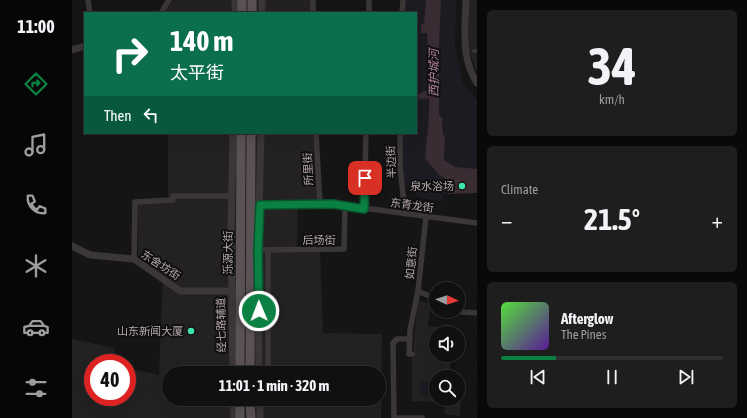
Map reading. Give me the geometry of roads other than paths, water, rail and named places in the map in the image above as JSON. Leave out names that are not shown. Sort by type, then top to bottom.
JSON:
[{"type":"main road","points":[[242,0],[242,12]]},
{"type":"main road","points":[[252,0],[252,12]]},
{"type":"main road","name":"泺源大街","points":[[240,134],[236,291],[240,366]]},
{"type":"main road","name":"泺源大街","points":[[250,366],[254,250],[250,205],[251,134]]},
{"type":"main road","points":[[240,406],[240,418]]},
{"type":"main road","points":[[250,406],[250,418]]},
{"type":"street","points":[[88,0],[90,12]]},
{"type":"street","points":[[162,12],[169,0]]},
{"type":"street","points":[[235,0],[235,12]]},
{"type":"street","points":[[262,0],[262,12]]},
{"type":"street","points":[[313,0],[314,12]]},
{"type":"street","points":[[369,0],[369,12]]},
{"type":"street","points":[[402,12],[403,0]]},
{"type":"street","points":[[466,0],[465,44],[467,61],[477,83]]},
{"type":"street","points":[[72,50],[84,46]]},
{"type":"street","name":"经七路辅道","points":[[233,134],[232,196],[236,291],[233,366]]},
{"type":"street","points":[[259,366],[254,250],[260,205],[261,134]]},
{"type":"street","name":"所里街","points":[[316,134],[320,205]]},
{"type":"street","points":[[364,209],[366,134]]},
{"type":"street","name":"半边街","points":[[400,134],[400,166],[405,214]]},
{"type":"street","points":[[134,259],[135,202],[173,200],[173,196],[232,196]]},
{"type":"street","name":"东青龙街","points":[[250,205],[345,206],[477,223]]},
{"type":"street","name":"后场街","points":[[254,250],[344,249],[345,206]]},
{"type":"street","name":"如意街","points":[[426,217],[418,291],[429,296]]},
{"type":"street","name":"东舍坊街","points":[[72,246],[90,255],[134,259],[180,291],[236,291]]},
{"type":"street","points":[[268,250],[268,366]]},
{"type":"street","points":[[412,354],[409,354],[410,330],[418,291]]},
{"type":"street","points":[[465,312],[477,313]]},
{"type":"street","points":[[410,339],[397,339],[393,343],[394,418],[422,418]]},
{"type":"street","points":[[234,406],[234,418]]},
{"type":"street","points":[[260,406],[260,418]]},
{"type":"water","name":"西护城河","points":[[426,0],[441,0],[439,44],[439,114],[443,119],[442,125],[445,138],[444,160],[455,167],[477,169],[477,193],[448,194],[448,180],[439,175],[425,158],[429,98],[419,99],[418,95],[429,90],[427,33],[421,33],[421,24],[424,24]]},
{"type":"place","name":"泉水浴场","points":[[462,186]]},
{"type":"place","name":"山东新闻大厦","points":[[191,331]]}]
